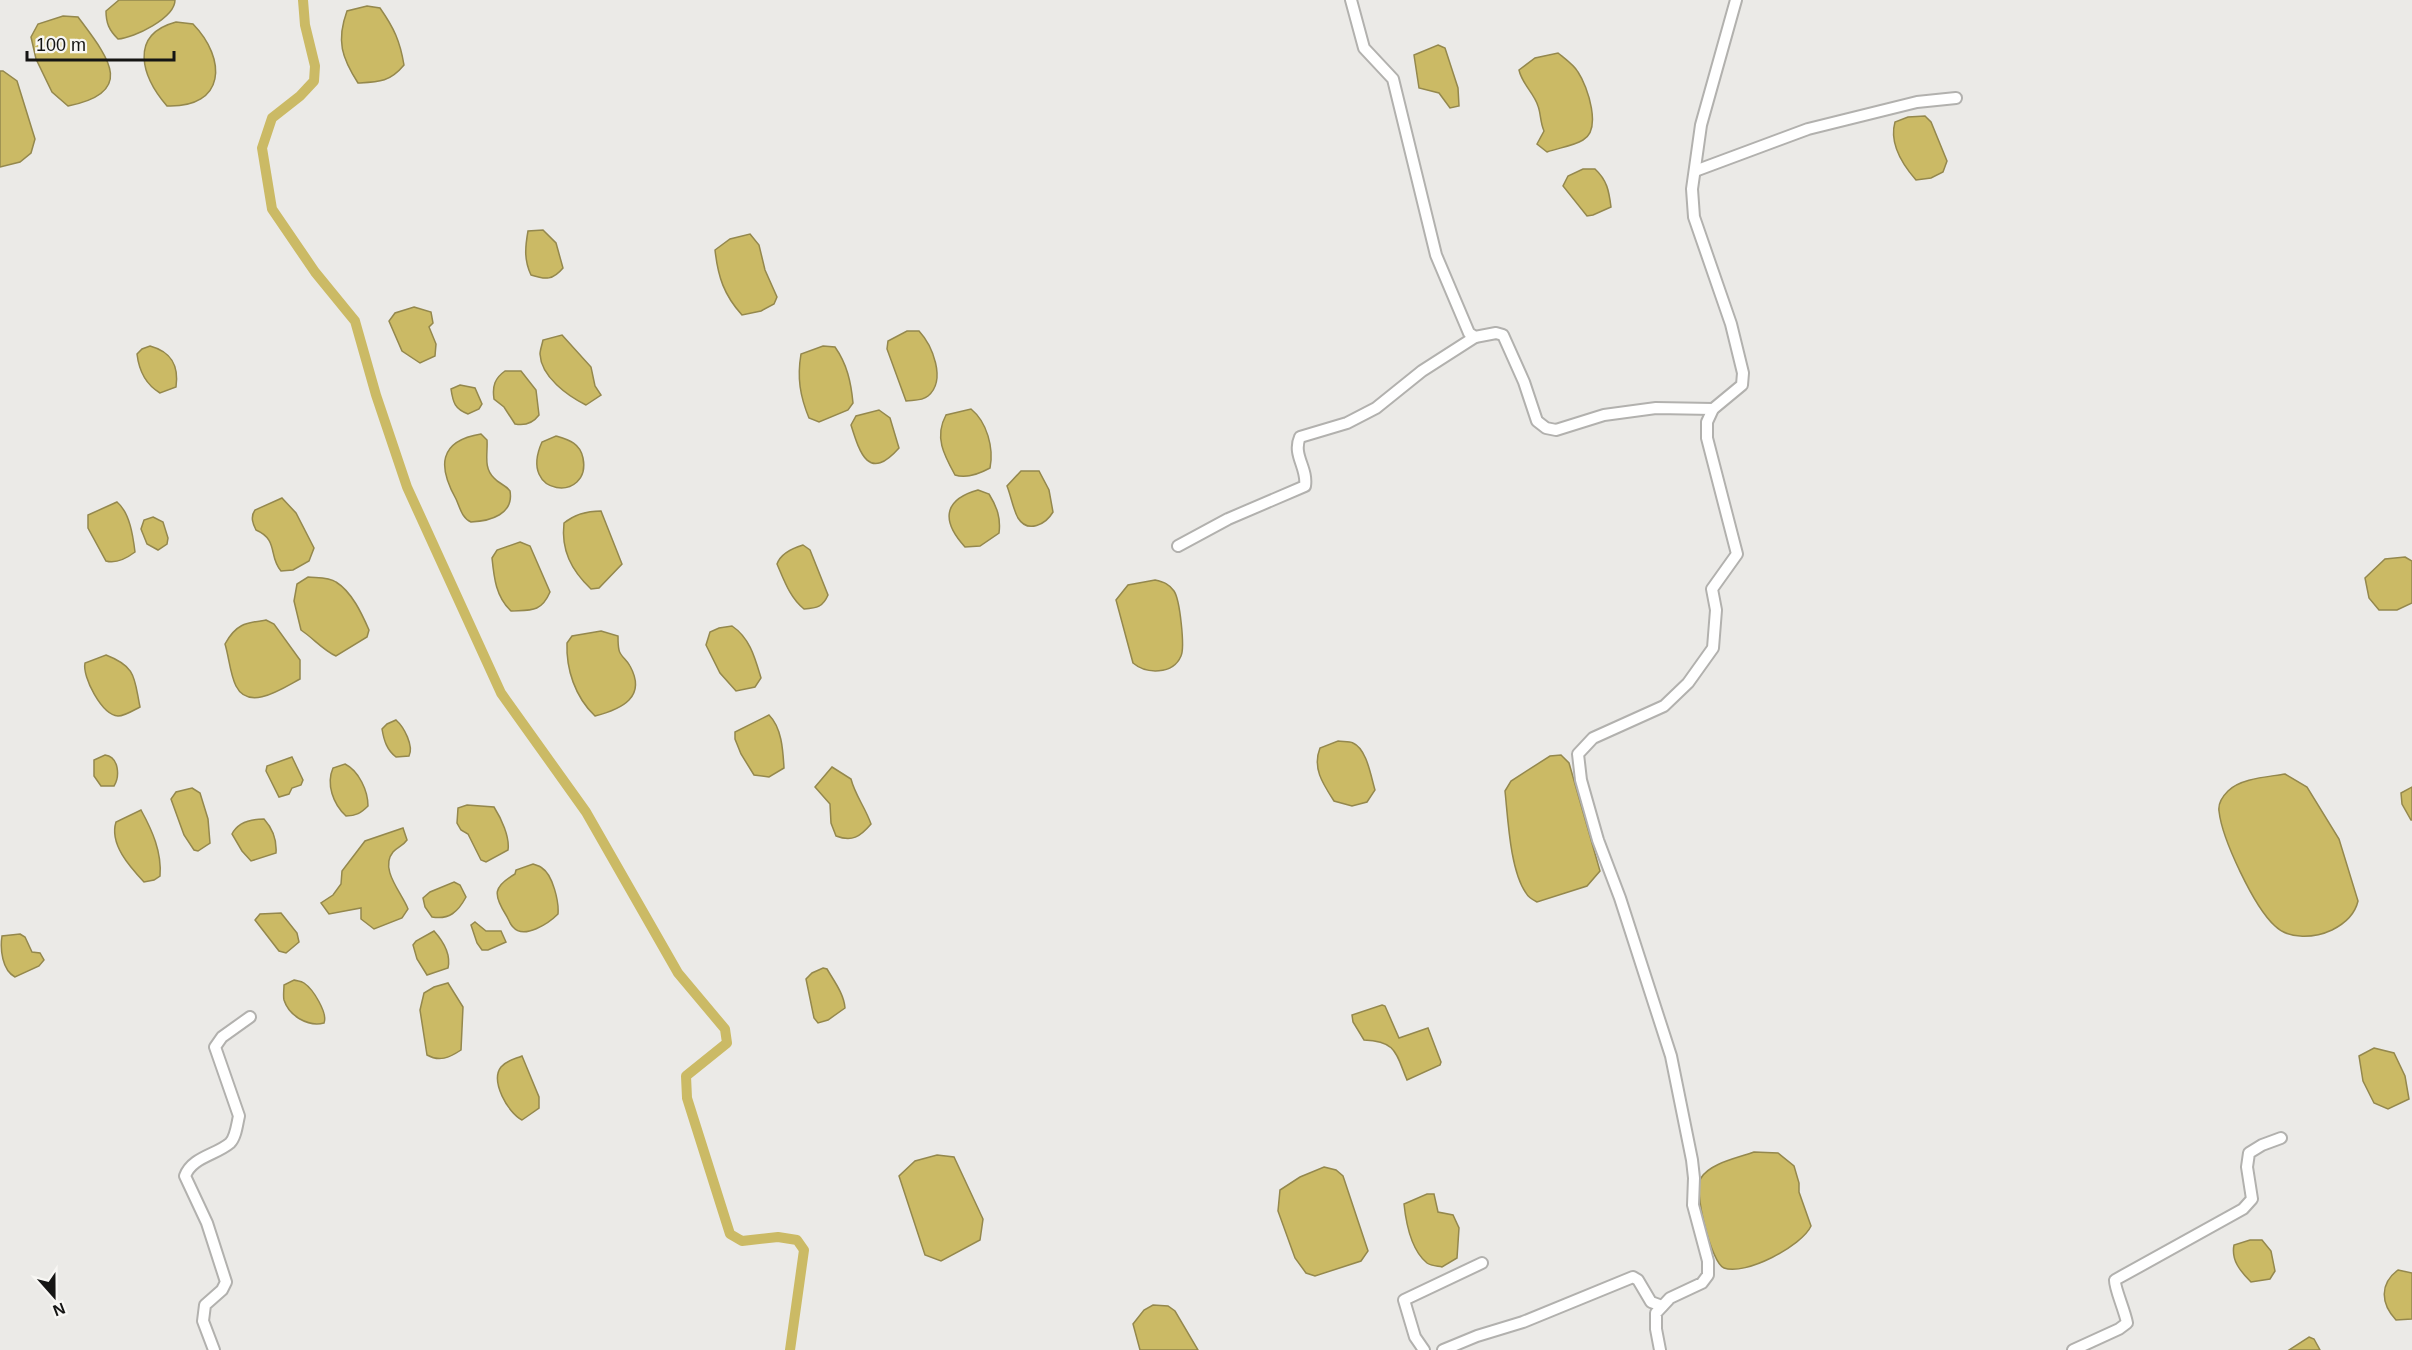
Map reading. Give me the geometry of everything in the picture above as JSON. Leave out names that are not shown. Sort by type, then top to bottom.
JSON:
[{"type":"street","points":[[1351,0],[1364,48],[1393,79],[1436,255],[1469,333],[1475,337]]},
{"type":"street","points":[[1660,1350],[1656,1313],[1670,1298],[1702,1283],[1708,1275],[1708,1261],[1693,1205],[1692,1160],[1671,1056],[1620,898],[1598,840],[1581,780],[1578,754],[1593,738],[1664,706],[1688,683],[1713,648],[1716,610],[1712,589],[1737,554],[1707,438],[1707,422],[1713,409],[1742,385],[1743,373],[1731,324],[1694,217],[1692,189],[1701,125],[1736,0]]},
{"type":"street","points":[[1695,171],[1808,129],[1917,102],[1956,98]]},
{"type":"street","points":[[1178,546],[1228,519],[1305,486],[1307,478],[1296,445],[1300,437],[1347,423],[1376,408],[1422,371],[1475,337],[1496,333],[1503,335],[1524,382],[1537,422],[1546,428],[1556,430],[1604,415],[1656,408],[1713,409]]},
{"type":"street","points":[[214,1350],[203,1321],[205,1305],[222,1290],[226,1282],[207,1223],[185,1176],[188,1167],[231,1142],[239,1116],[215,1047],[222,1037],[250,1017]]},
{"type":"street","points":[[2073,1350],[2127,1323],[2121,1296],[2114,1285],[2115,1280],[2243,1209],[2252,1199],[2247,1167],[2249,1153],[2281,1138]]},
{"type":"street","points":[[1424,1350],[1415,1337],[1404,1300],[1482,1263]]},
{"type":"street","points":[[1443,1350],[1477,1336],[1523,1322],[1633,1277],[1638,1280],[1651,1302],[1662,1306]]},
{"type":"shaded area","points":[[119,0],[175,0],[173,7],[161,20],[134,35],[118,39],[109,26],[106,11]]},
{"type":"shaded area","points":[[367,6],[380,8],[385,15],[401,49],[404,65],[394,75],[384,80],[358,83],[342,49],[342,31],[347,11]]},
{"type":"shaded area","points":[[63,16],[78,17],[99,45],[110,71],[110,82],[103,92],[90,100],[68,106],[52,92],[36,59],[31,37],[38,24]]},
{"type":"shaded area","points":[[176,22],[193,24],[204,38],[212,52],[215,79],[210,90],[201,99],[186,104],[167,106],[158,95],[146,70],[145,47],[151,37],[161,28]]},
{"type":"shaded area","points":[[1438,45],[1445,48],[1458,88],[1459,106],[1450,108],[1439,93],[1419,88],[1414,55]]},
{"type":"shaded area","points":[[1558,53],[1574,67],[1582,79],[1589,97],[1592,127],[1589,135],[1583,140],[1547,152],[1537,144],[1544,131],[1539,109],[1519,70],[1535,58]]},
{"type":"shaded area","points":[[0,71],[17,81],[35,139],[31,153],[20,162],[0,167]]},
{"type":"shaded area","points":[[1925,116],[1931,122],[1947,161],[1943,172],[1931,178],[1916,180],[1906,167],[1895,145],[1895,122],[1908,117]]},
{"type":"shaded area","points":[[1583,169],[1595,169],[1602,177],[1611,207],[1587,216],[1563,186],[1568,176]]},
{"type":"shaded area","points":[[543,230],[556,243],[563,268],[549,278],[531,275],[526,259],[528,231]]},
{"type":"shaded area","points":[[750,234],[759,245],[765,270],[777,297],[774,304],[761,311],[742,315],[723,285],[715,250],[730,239]]},
{"type":"shaded area","points":[[414,307],[431,312],[433,323],[429,327],[436,344],[435,356],[420,363],[402,351],[389,321],[395,313]]},
{"type":"shaded area","points":[[907,331],[919,331],[929,345],[936,363],[934,389],[921,400],[906,401],[887,349],[888,341]]},
{"type":"shaded area","points":[[562,335],[591,367],[595,386],[601,395],[586,405],[557,385],[550,378],[542,362],[540,352],[543,340]]},
{"type":"shaded area","points":[[150,346],[169,356],[175,366],[176,387],[160,393],[150,386],[139,366],[137,354]]},
{"type":"shaded area","points":[[823,346],[835,347],[843,360],[850,381],[853,403],[848,410],[819,422],[809,418],[801,394],[799,371],[801,354]]},
{"type":"shaded area","points":[[505,371],[521,371],[536,390],[539,415],[531,422],[522,425],[515,424],[504,407],[494,399],[495,383]]},
{"type":"shaded area","points":[[460,385],[475,388],[482,404],[479,409],[468,414],[457,408],[451,389]]},
{"type":"shaded area","points":[[971,409],[977,414],[988,436],[991,452],[990,468],[973,475],[959,476],[955,475],[944,453],[941,438],[942,423],[946,415]]},
{"type":"shaded area","points":[[879,410],[890,418],[899,448],[889,458],[880,463],[873,463],[862,454],[851,425],[856,416]]},
{"type":"shaded area","points":[[481,434],[487,440],[488,469],[496,480],[510,491],[510,499],[505,511],[500,515],[471,522],[463,515],[450,487],[446,476],[446,457],[449,449],[456,443],[467,437]]},
{"type":"shaded area","points":[[556,436],[577,446],[582,453],[583,472],[577,482],[567,487],[557,487],[546,483],[539,474],[537,461],[542,442]]},
{"type":"shaded area","points":[[1021,471],[1039,471],[1049,490],[1053,512],[1037,526],[1027,526],[1018,518],[1007,486]]},
{"type":"shaded area","points":[[978,490],[989,494],[994,503],[999,517],[999,533],[980,546],[965,547],[952,529],[949,513],[958,500]]},
{"type":"shaded area","points":[[282,498],[296,513],[314,548],[309,561],[293,570],[281,571],[275,560],[271,543],[256,530],[252,518],[255,510]]},
{"type":"shaded area","points":[[117,502],[128,518],[135,552],[121,560],[110,562],[106,561],[88,528],[88,515]]},
{"type":"shaded area","points":[[601,511],[622,564],[599,588],[591,589],[569,559],[564,542],[564,523],[581,514]]},
{"type":"shaded area","points":[[153,517],[163,522],[168,538],[167,544],[158,550],[147,544],[141,529],[144,520]]},
{"type":"shaded area","points":[[520,542],[530,546],[550,592],[539,607],[511,611],[499,593],[492,558],[497,550]]},
{"type":"shaded area","points":[[803,545],[810,550],[828,595],[819,606],[804,609],[791,594],[777,564],[784,554]]},
{"type":"shaded area","points":[[2405,557],[2412,561],[2412,603],[2397,610],[2379,610],[2369,598],[2365,578],[2385,559]]},
{"type":"shaded area","points":[[308,577],[333,580],[347,591],[360,610],[369,630],[367,637],[336,656],[301,630],[294,601],[297,584]]},
{"type":"shaded area","points":[[1155,580],[1166,584],[1174,591],[1180,613],[1182,634],[1181,656],[1172,667],[1159,671],[1138,667],[1133,663],[1116,600],[1128,585]]},
{"type":"shaded area","points":[[266,620],[274,624],[300,660],[300,679],[266,696],[249,697],[242,694],[236,686],[225,644],[237,628]]},
{"type":"shaded area","points":[[732,626],[748,642],[754,656],[761,678],[755,687],[736,691],[720,673],[706,645],[710,632]]},
{"type":"shaded area","points":[[601,631],[618,636],[618,647],[630,666],[636,686],[629,700],[614,710],[595,716],[582,700],[573,682],[568,663],[567,643],[572,636]]},
{"type":"shaded area","points":[[106,655],[124,664],[135,681],[140,707],[124,715],[112,714],[106,709],[94,694],[87,677],[85,663]]},
{"type":"shaded area","points":[[769,715],[779,733],[784,768],[769,777],[754,775],[741,754],[735,739],[735,732]]},
{"type":"shaded area","points":[[396,720],[407,737],[410,747],[409,756],[396,757],[385,741],[382,729]]},
{"type":"shaded area","points":[[1338,741],[1353,743],[1358,746],[1365,757],[1375,790],[1367,802],[1352,806],[1334,801],[1323,782],[1317,762],[1320,748]]},
{"type":"shaded area","points":[[105,755],[110,756],[116,763],[117,777],[114,786],[101,786],[94,776],[94,760]]},
{"type":"shaded area","points":[[1561,755],[1569,763],[1600,871],[1587,886],[1537,902],[1527,894],[1516,871],[1505,791],[1511,781],[1550,756]]},
{"type":"shaded area","points":[[292,757],[303,780],[301,785],[292,788],[289,794],[279,797],[266,771],[267,766]]},
{"type":"shaded area","points":[[345,764],[358,776],[368,800],[368,806],[358,814],[350,816],[346,816],[334,800],[330,781],[333,768]]},
{"type":"shaded area","points":[[832,767],[851,779],[871,824],[855,837],[836,836],[831,823],[830,804],[815,787]]},
{"type":"shaded area","points":[[2285,774],[2307,787],[2339,839],[2358,901],[2345,922],[2318,935],[2287,934],[2267,917],[2240,872],[2221,823],[2220,803],[2233,787],[2255,779]]},
{"type":"shaded area","points":[[2412,787],[2411,820],[2402,804],[2401,793]]},
{"type":"shaded area","points":[[192,788],[200,793],[208,819],[210,843],[198,851],[194,850],[184,835],[171,799],[176,792]]},
{"type":"shaded area","points":[[467,805],[494,807],[506,834],[508,850],[486,862],[481,860],[468,834],[461,830],[457,823],[458,808]]},
{"type":"shaded area","points":[[141,810],[155,842],[160,867],[160,876],[144,882],[122,855],[115,839],[116,822]]},
{"type":"shaded area","points":[[264,819],[274,834],[276,853],[251,861],[232,834],[246,822]]},
{"type":"shaded area","points":[[403,828],[407,840],[393,852],[389,859],[393,881],[408,909],[402,918],[374,929],[361,919],[361,908],[329,914],[321,903],[333,895],[341,884],[342,871],[365,841]]},
{"type":"shaded area","points":[[533,864],[546,871],[552,882],[558,914],[536,929],[523,932],[518,931],[511,924],[499,902],[497,892],[502,883],[515,874],[516,870]]},
{"type":"shaded area","points":[[454,882],[460,885],[466,897],[463,902],[456,911],[448,916],[432,917],[425,907],[423,898],[430,892]]},
{"type":"shaded area","points":[[281,913],[297,933],[299,942],[286,953],[279,951],[255,920],[260,914]]},
{"type":"shaded area","points":[[475,922],[486,931],[501,931],[506,942],[488,950],[482,950],[471,925]]},
{"type":"shaded area","points":[[434,931],[445,948],[449,963],[448,968],[427,975],[417,959],[413,945]]},
{"type":"shaded area","points":[[20,934],[25,937],[32,952],[40,953],[44,960],[39,966],[15,977],[5,964],[1,947],[2,936]]},
{"type":"shaded area","points":[[823,968],[827,969],[838,988],[845,1008],[828,1020],[818,1023],[814,1018],[806,979]]},
{"type":"shaded area","points":[[294,980],[308,986],[315,996],[324,1013],[324,1023],[306,1022],[286,1006],[284,985]]},
{"type":"shaded area","points":[[448,983],[463,1007],[461,1050],[440,1059],[427,1055],[420,1010],[424,993]]},
{"type":"shaded area","points":[[1385,1006],[1399,1038],[1428,1028],[1441,1062],[1440,1065],[1407,1080],[1397,1056],[1389,1046],[1364,1040],[1353,1022],[1352,1015]]},
{"type":"shaded area","points":[[2374,1048],[2394,1053],[2405,1076],[2409,1099],[2388,1109],[2374,1103],[2363,1081],[2359,1056]]},
{"type":"shaded area","points":[[522,1056],[539,1097],[539,1108],[522,1120],[506,1104],[499,1088],[498,1073],[508,1061]]},
{"type":"shaded area","points":[[1754,1152],[1778,1153],[1794,1166],[1799,1192],[1811,1226],[1797,1242],[1772,1258],[1745,1268],[1724,1268],[1719,1263],[1709,1240],[1701,1210],[1699,1185],[1701,1178],[1711,1168]]},
{"type":"shaded area","points":[[937,1155],[954,1157],[983,1219],[980,1240],[941,1261],[925,1255],[899,1176],[915,1161]]},
{"type":"shaded area","points":[[1324,1167],[1336,1170],[1343,1176],[1368,1251],[1361,1261],[1315,1276],[1306,1273],[1295,1258],[1278,1211],[1280,1190],[1300,1177]]},
{"type":"shaded area","points":[[1427,1194],[1434,1194],[1438,1212],[1453,1215],[1459,1228],[1457,1258],[1442,1267],[1429,1264],[1422,1258],[1413,1244],[1406,1219],[1404,1204]]},
{"type":"shaded area","points":[[2250,1240],[2262,1240],[2271,1251],[2275,1271],[2270,1279],[2251,1282],[2237,1265],[2234,1245]]},
{"type":"shaded area","points":[[2398,1270],[2412,1273],[2412,1319],[2396,1320],[2385,1301],[2385,1288]]},
{"type":"shaded area","points":[[1153,1305],[1168,1306],[1175,1311],[1198,1350],[1140,1350],[1133,1324],[1144,1310]]},
{"type":"shaded area","points":[[2309,1337],[2314,1339],[2320,1350],[2289,1350]]},
{"type":"waterway","points":[[303,0],[305,25],[315,66],[314,81],[300,96],[272,118],[262,148],[272,209],[315,272],[355,321],[376,395],[407,487],[501,693],[586,812],[678,973],[725,1029],[727,1043],[686,1076],[687,1098],[730,1234],[742,1241],[778,1237],[797,1240],[804,1250],[790,1350]]}]
